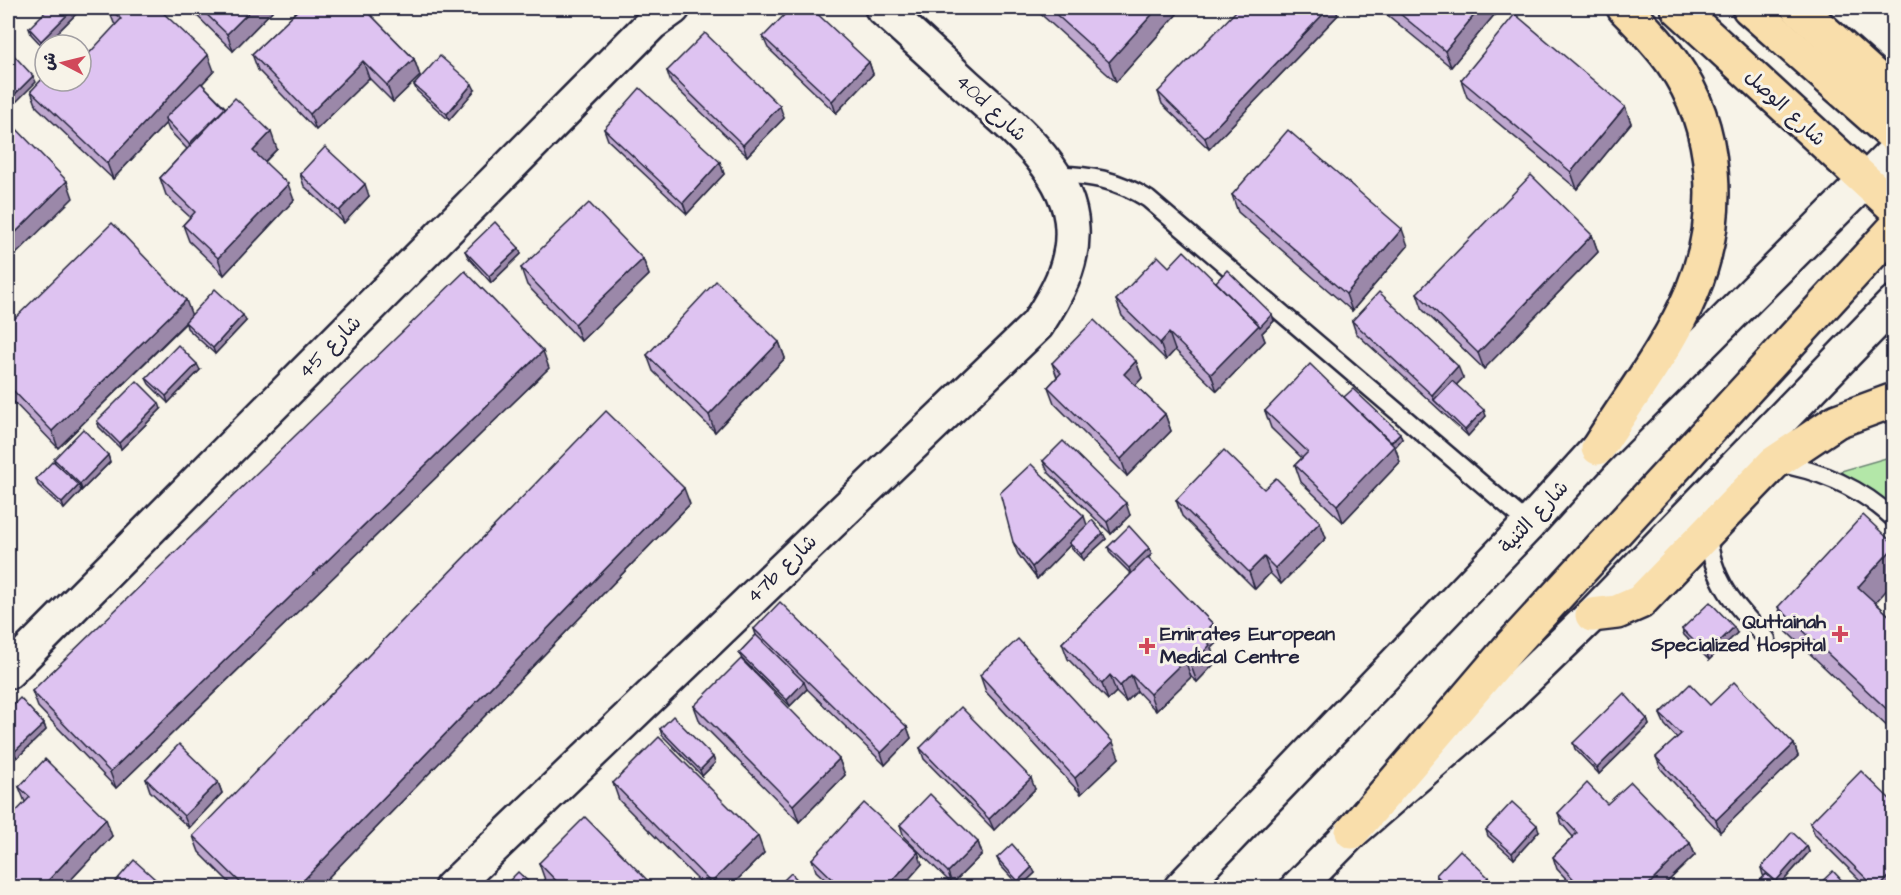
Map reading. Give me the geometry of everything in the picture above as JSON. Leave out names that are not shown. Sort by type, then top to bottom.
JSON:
[{"type":"main road","points":[[1598,448],[1678,322],[1692,292],[1703,262],[1712,196],[1707,141],[1688,87],[1656,40],[1624,8]]},
{"type":"main road","name":"شارع الوصل","points":[[1678,8],[1893,207]]},
{"type":"main road","points":[[1749,8],[1893,136]]},
{"type":"main road","points":[[1798,8],[1893,94]]},
{"type":"main road","points":[[1352,832],[1510,647],[1893,229]]},
{"type":"main road","points":[[1592,615],[1617,612],[1640,602],[1774,463],[1837,421],[1893,400]]},
{"type":"street","name":"40d شارع","points":[[882,8],[1026,140],[1054,175],[1066,200],[1072,227]]},
{"type":"street","name":"شارع 45","points":[[8,672],[662,13]]},
{"type":"street","name":"شارع الثنية","points":[[1181,888],[1529,524],[1598,448],[1893,152]]},
{"type":"street","name":"47b شارع","points":[[451,888],[1036,325],[1056,296],[1069,262],[1072,227]]},
{"type":"street","points":[[1297,888],[1352,832],[1500,704],[1592,615],[1893,303]]},
{"type":"lane","points":[[1054,175],[1080,174],[1107,179],[1148,200],[1529,524]]},
{"type":"lane","points":[[1774,463],[1793,466],[1840,482],[1862,494],[1893,519]]},
{"type":"lane","points":[[1708,533],[1713,566],[1721,585],[1732,603],[1767,639]]},
{"type":"green space","points":[[1893,456],[1893,517],[1841,471]]},
{"type":"building","points":[[49,8],[74,8],[49,33],[34,33],[29,28]]},
{"type":"building","points":[[109,8],[158,8],[208,55],[107,163],[33,93],[93,93],[93,49],[121,19]]},
{"type":"building","points":[[200,8],[253,8],[227,34]]},
{"type":"building","points":[[300,8],[364,8],[414,59],[387,85],[363,61],[310,114],[252,54]]},
{"type":"building","points":[[791,8],[811,8],[869,62],[832,101],[763,37]]},
{"type":"building","points":[[1049,8],[1158,8],[1109,62]]},
{"type":"building","points":[[1239,8],[1329,8],[1205,138],[1158,92]]},
{"type":"building","points":[[1393,8],[1480,8],[1445,51]]},
{"type":"building","points":[[1515,14],[1625,107],[1571,172],[1461,80]]},
{"type":"building","points":[[705,33],[780,106],[743,145],[667,71]]},
{"type":"building","points":[[8,49],[33,76],[8,99]]},
{"type":"building","points":[[440,56],[472,84],[447,114],[414,85]]},
{"type":"building","points":[[201,83],[225,108],[189,144],[165,118]]},
{"type":"building","points":[[640,88],[720,162],[683,203],[604,129]]},
{"type":"building","points":[[235,98],[271,132],[253,151],[288,184],[218,258],[183,225],[195,212],[160,178]]},
{"type":"building","points":[[8,120],[67,181],[8,240]]},
{"type":"building","points":[[1288,130],[1402,229],[1346,294],[1232,195]]},
{"type":"building","points":[[325,147],[365,184],[339,211],[300,174]]},
{"type":"building","points":[[1531,175],[1592,235],[1478,353],[1417,293]]},
{"type":"building","points":[[589,203],[643,259],[575,324],[521,268]]},
{"type":"building","points":[[495,222],[519,248],[489,276],[465,251]]},
{"type":"building","points":[[112,223],[186,300],[52,431],[8,385],[8,325]]},
{"type":"building","points":[[1184,251],[1259,325],[1211,374],[1169,333],[1160,343],[1116,300],[1158,256],[1169,267]]},
{"type":"building","points":[[1227,270],[1272,314],[1260,327],[1216,282]]},
{"type":"building","points":[[465,271],[543,351],[110,772],[32,691]]},
{"type":"building","points":[[716,281],[779,342],[709,415],[647,355]]},
{"type":"building","points":[[215,289],[243,315],[213,348],[185,322]]},
{"type":"building","points":[[1379,292],[1458,366],[1432,395],[1352,321]]},
{"type":"building","points":[[1094,320],[1136,361],[1124,374],[1165,414],[1121,459],[1048,387],[1061,373],[1052,363]]},
{"type":"building","points":[[178,345],[197,364],[166,396],[146,378]]},
{"type":"building","points":[[1310,364],[1394,446],[1337,505],[1295,465],[1308,452],[1265,411]]},
{"type":"building","points":[[137,381],[159,403],[119,443],[97,421]]},
{"type":"building","points":[[1452,381],[1484,410],[1465,430],[1434,400]]},
{"type":"building","points":[[1353,389],[1400,433],[1391,442],[1344,397]]},
{"type":"building","points":[[606,411],[684,488],[296,888],[246,888],[193,836]]},
{"type":"building","points":[[83,429],[108,455],[80,484],[54,459]]},
{"type":"building","points":[[1063,441],[1126,503],[1107,522],[1043,461]]},
{"type":"building","points":[[1224,450],[1264,489],[1276,478],[1320,522],[1275,568],[1264,557],[1249,572],[1176,500]]},
{"type":"building","points":[[53,461],[79,485],[62,503],[36,479]]},
{"type":"building","points":[[1031,464],[1084,516],[1032,567],[1013,542],[1000,493]]},
{"type":"building","name":"Quttainah Specialized Hospital","points":[[1863,515],[1893,543],[1893,548],[1858,587],[1893,619],[1893,715],[1778,607]]},
{"type":"building","points":[[1092,520],[1103,533],[1081,554],[1069,543]]},
{"type":"building","points":[[1129,526],[1149,548],[1129,568],[1108,547]]},
{"type":"building","name":"Emirates European Medical Centre","points":[[1148,557],[1213,624],[1201,636],[1210,645],[1191,666],[1185,660],[1150,694],[1131,675],[1120,686],[1110,675],[1102,684],[1062,643]]},
{"type":"building","points":[[780,602],[907,727],[881,753],[754,629]]},
{"type":"building","points":[[1710,602],[1734,627],[1707,654],[1682,629]]},
{"type":"building","points":[[756,635],[804,682],[787,700],[739,653]]},
{"type":"building","points":[[1018,639],[1113,742],[1075,778],[980,675]]},
{"type":"building","points":[[741,659],[839,759],[793,805],[694,706]]},
{"type":"building","points":[[1734,682],[1794,744],[1716,820],[1656,757],[1681,734],[1660,714],[1690,684],[1710,705]]},
{"type":"building","points":[[1624,693],[1647,719],[1597,768],[1573,743]]},
{"type":"building","points":[[20,698],[44,724],[14,752],[8,745],[8,710]]},
{"type":"building","points":[[961,707],[1031,778],[989,819],[920,748]]},
{"type":"building","points":[[673,716],[713,757],[700,770],[660,729]]},
{"type":"building","points":[[659,737],[758,836],[711,883],[613,783]]},
{"type":"building","points":[[179,744],[218,782],[184,816],[146,779]]},
{"type":"building","points":[[45,759],[106,819],[41,888],[8,888],[8,820],[30,797],[19,787]]},
{"type":"building","points":[[1861,771],[1893,802],[1893,872],[1879,888],[1876,888],[1810,823]]},
{"type":"building","points":[[1631,782],[1690,843],[1645,888],[1582,888],[1553,857],[1577,833],[1558,813],[1587,783],[1607,804]]},
{"type":"building","points":[[930,794],[978,842],[948,872],[900,825]]},
{"type":"building","points":[[1512,802],[1537,825],[1512,853],[1486,830]]},
{"type":"building","points":[[864,803],[918,852],[886,888],[842,888],[812,859]]},
{"type":"building","points":[[585,817],[655,888],[563,888],[539,863]]},
{"type":"building","points":[[1792,832],[1807,846],[1776,881],[1761,868]]},
{"type":"building","points":[[1012,844],[1032,867],[1018,881],[997,858]]},
{"type":"building","points":[[1460,850],[1488,877],[1478,888],[1449,888],[1436,875]]},
{"type":"building","points":[[134,860],[165,888],[110,888]]},
{"type":"building","points":[[1833,871],[1849,888],[1815,888]]},
{"type":"building","points":[[518,872],[535,888],[507,888],[505,885]]},
{"type":"building","points":[[791,873],[805,888],[776,888]]},
{"type":"building","points":[[1766,874],[1781,888],[1753,888]]},
{"type":"place","name":"Quttainah Specialized Hospital","points":[[1840,634]]},
{"type":"place","name":"Emirates European Medical Centre","points":[[1147,646]]}]
